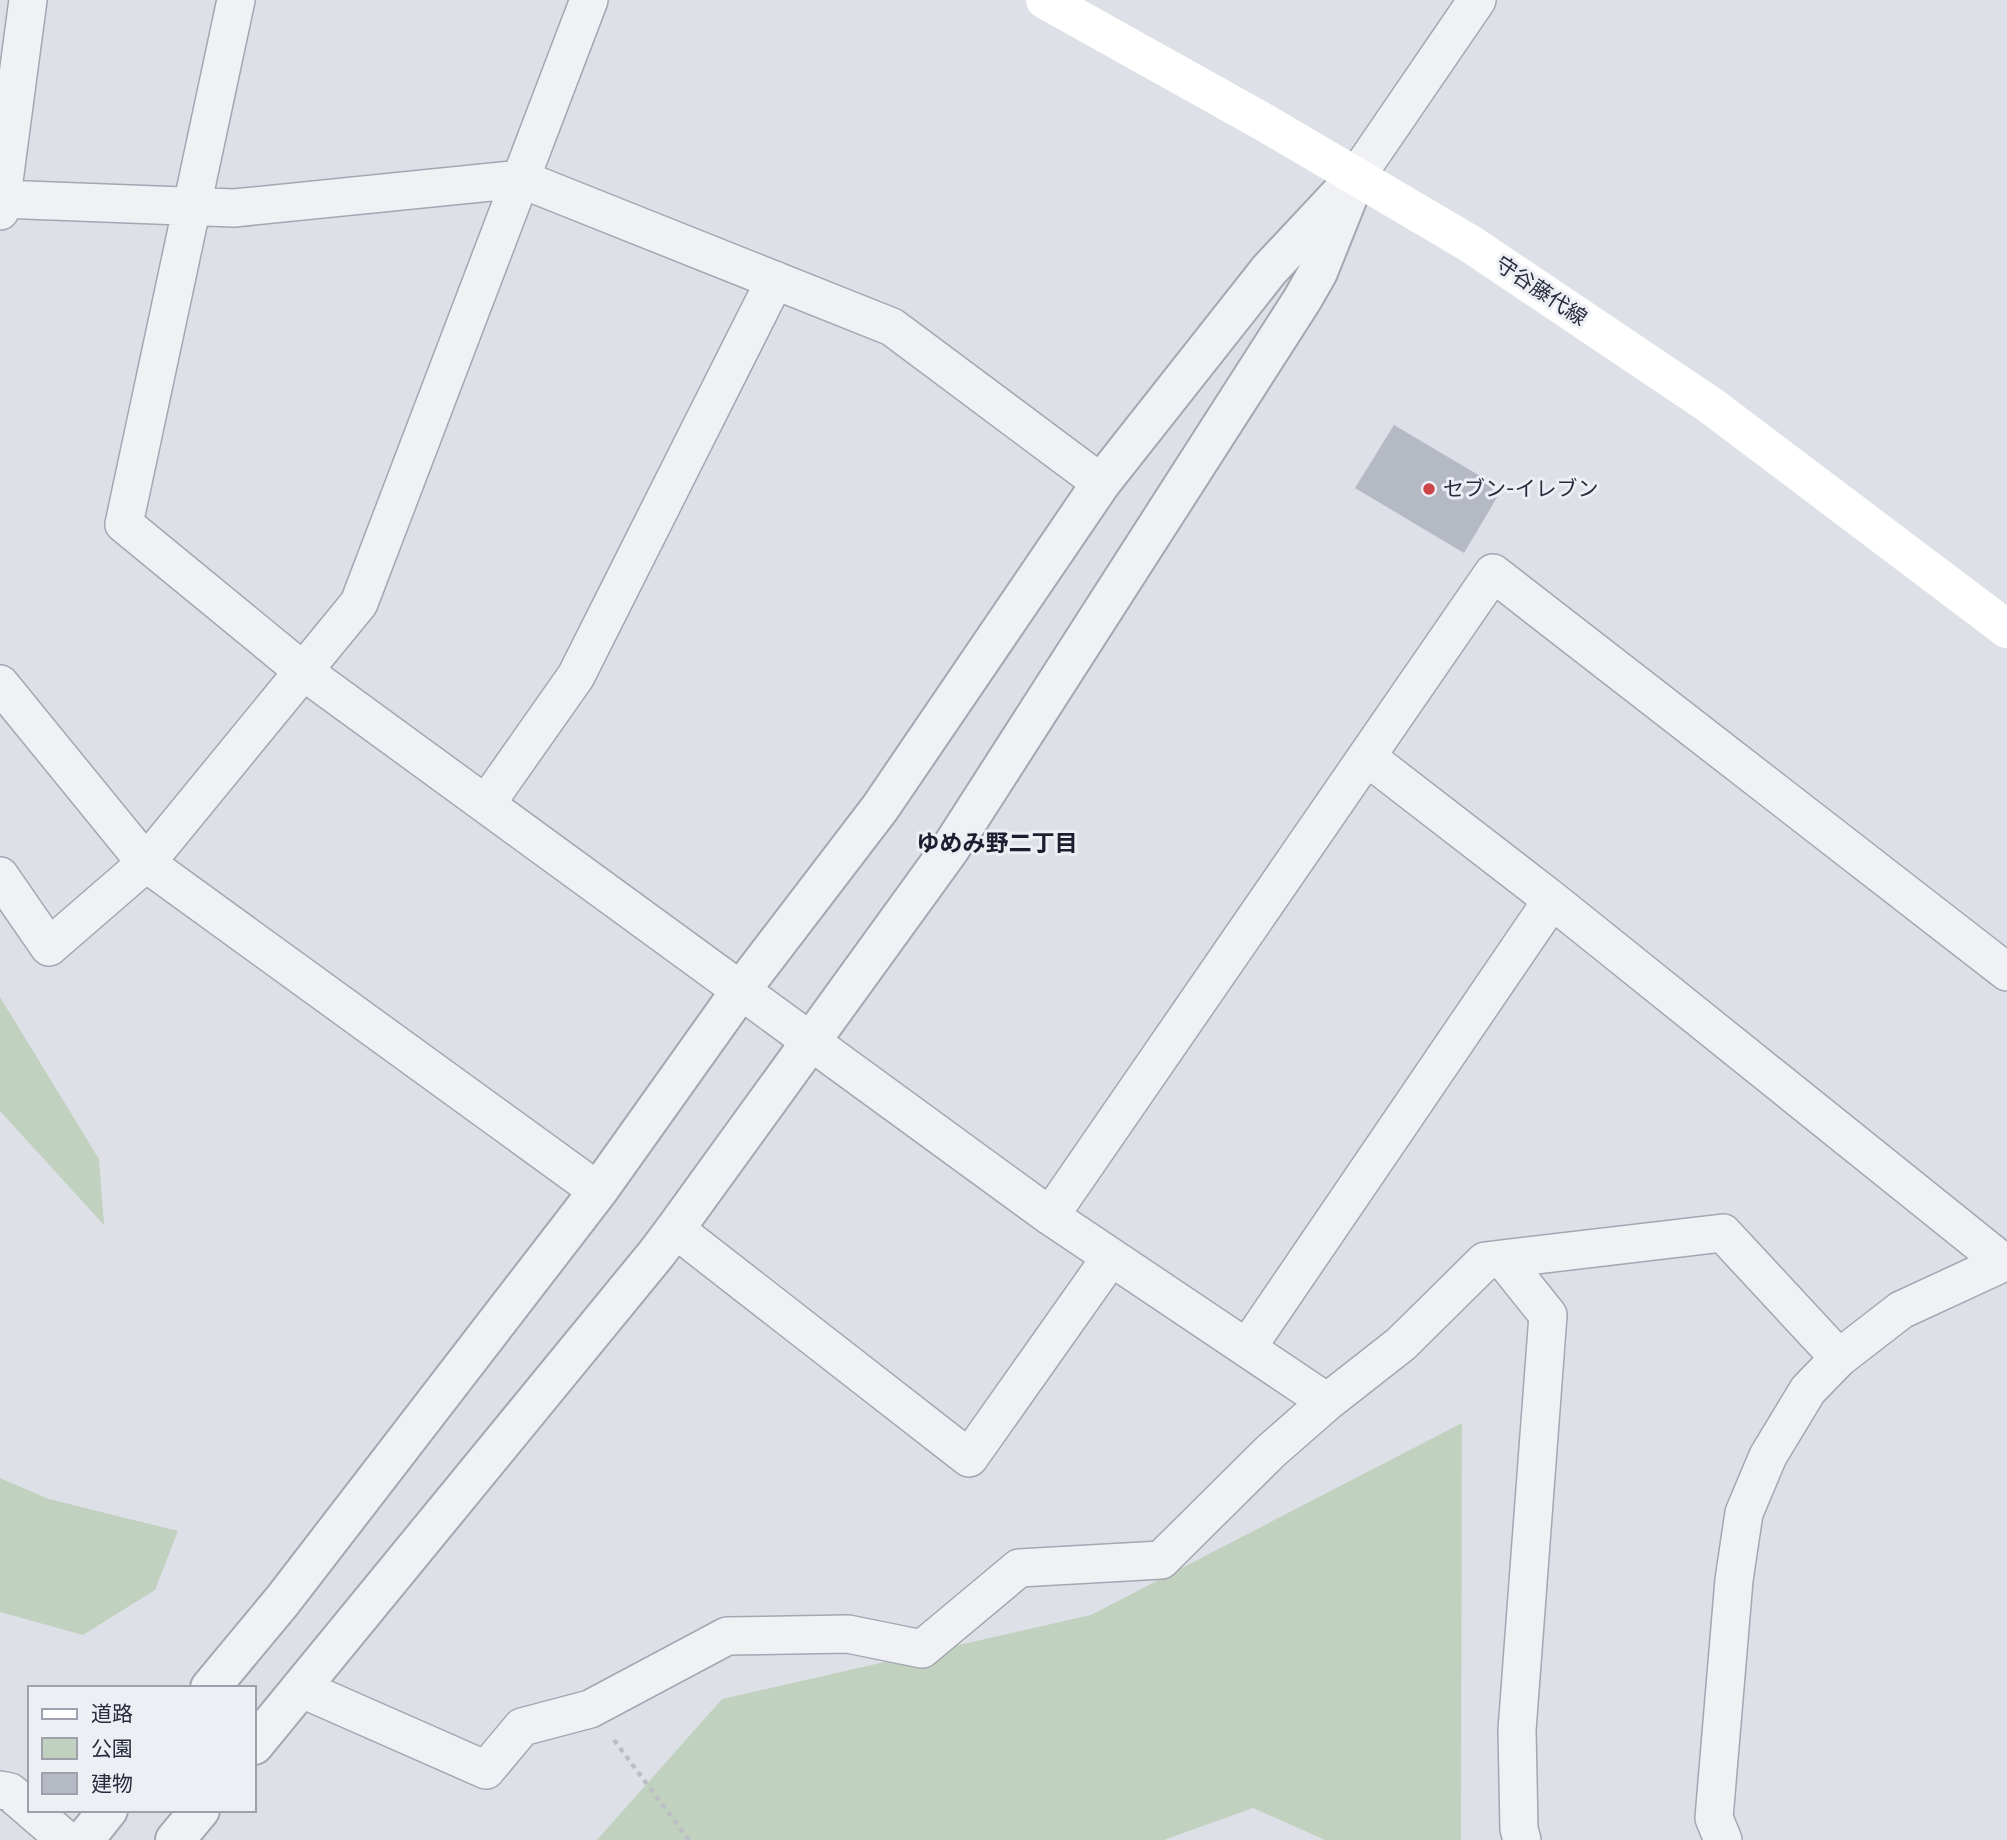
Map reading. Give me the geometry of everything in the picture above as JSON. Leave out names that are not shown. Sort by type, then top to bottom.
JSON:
[{"type":"main road","name":"守谷藤代線","points":[[1045,0],[1187,78],[1469,243],[1710,405],[2007,629]]},
{"type":"street","points":[[28,0],[1,203],[234,208],[521,179],[892,327],[1101,484]]},
{"type":"street","points":[[236,0],[124,524],[303,671],[1050,1216],[1327,1402]]},
{"type":"street","points":[[0,876],[49,947],[146,863],[359,603],[589,0]]},
{"type":"street","points":[[212,1686],[283,1600],[598,1191],[741,990],[880,808],[1101,484],[1276,262],[1356,177],[1476,0]]},
{"type":"street","points":[[256,1743],[657,1253],[950,849],[1302,300],[1318,272],[1356,177]]},
{"type":"street","points":[[486,804],[576,676],[775,280]]},
{"type":"street","points":[[1050,1216],[1493,573],[2007,972]]},
{"type":"street","points":[[0,684],[146,863],[598,1191]]},
{"type":"street","points":[[1367,757],[1552,900],[2005,1262],[1901,1310],[1839,1358],[1808,1391],[1768,1456],[1744,1513],[1734,1580],[1714,1818],[1723,1840]]},
{"type":"street","points":[[1247,1348],[1552,900]]},
{"type":"street","points":[[675,1229],[969,1458],[1111,1257]]},
{"type":"street","points":[[300,1688],[486,1770],[522,1727],[590,1709],[727,1636],[848,1634],[922,1649],[1019,1568],[1161,1560],[1271,1451],[1327,1402],[1401,1344],[1485,1261],[1723,1233],[1839,1358]]},
{"type":"street","points":[[1503,1259],[1548,1315],[1517,1730],[1519,1829],[1522,1840]]},
{"type":"street","points":[[0,1790],[10,1792],[28,1807]]},
{"type":"street","points":[[33,1812],[66,1840]]},
{"type":"street","points":[[84,1840],[106,1812]]},
{"type":"street","points":[[176,1840],[198,1812]]},
{"type":"path","points":[[590,1709],[689,1840]]},
{"type":"green space","points":[[0,997],[99,1159],[104,1225],[0,1111]]},
{"type":"green space","points":[[1462,1423],[1461,1840],[1325,1840],[1253,1808],[1164,1840],[597,1840],[722,1699],[1091,1615]]},
{"type":"green space","points":[[0,1478],[49,1499],[178,1531],[155,1590],[83,1635],[0,1612]]},
{"type":"building","name":"セブン-イレブン","points":[[1394,425],[1502,489],[1464,553],[1355,488]]},
{"type":"place","name":"セブン-イレブン","points":[[1429,489]]},
{"type":"district","name":"ゆめみ野二丁目","points":[[997,843]]}]
